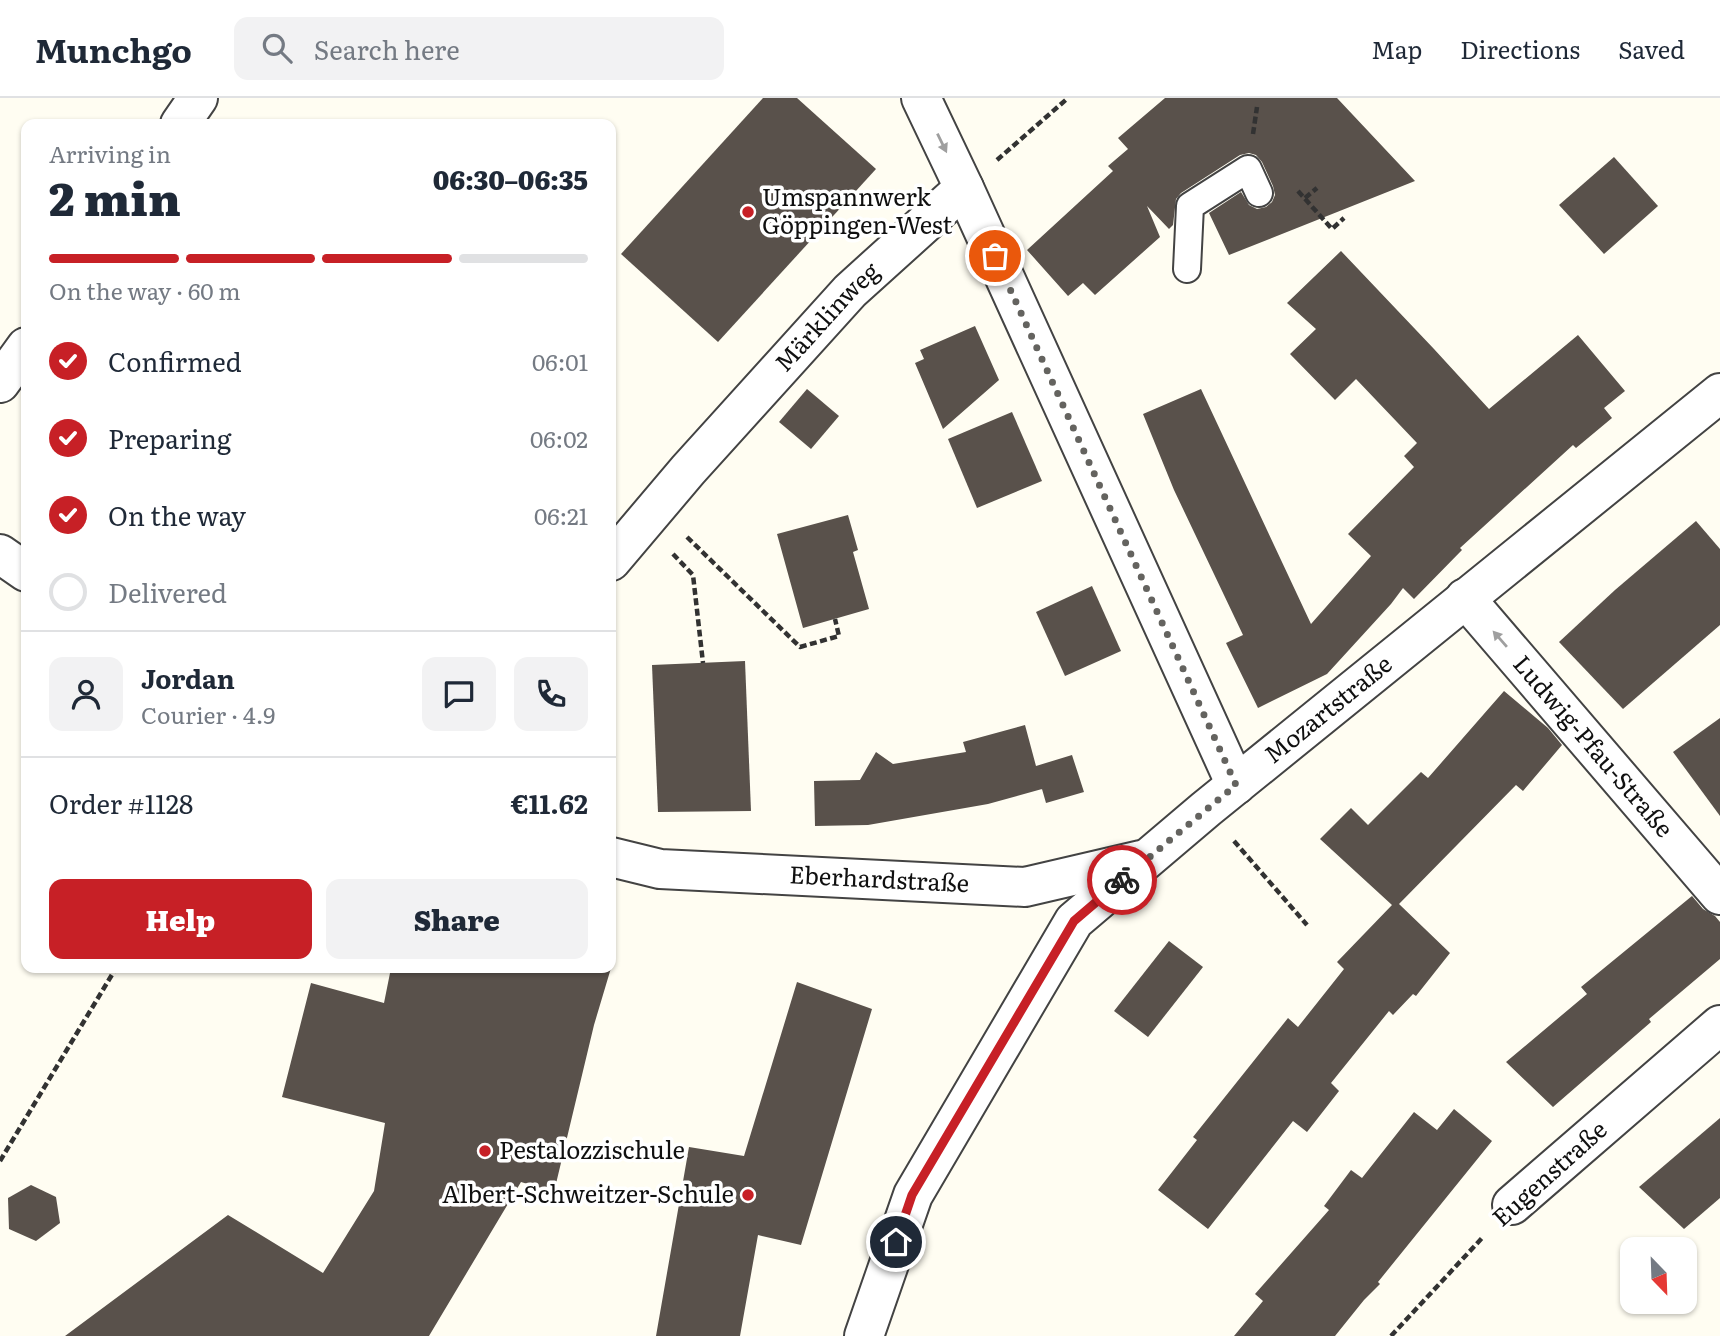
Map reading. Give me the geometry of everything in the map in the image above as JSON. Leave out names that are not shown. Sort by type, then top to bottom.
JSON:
[{"type":"street","points":[[183,119],[198,98]]},
{"type":"street","points":[[921,98],[1236,785]]},
{"type":"street","name":"Märklinweg","points":[[616,555],[688,470],[850,291],[964,188]]},
{"type":"street","points":[[0,383],[21,354]]},
{"type":"street","name":"Mozartstraße","points":[[864,1336],[912,1195],[1074,921],[1206,809],[1720,393]]},
{"type":"street","points":[[0,554],[21,569]]},
{"type":"street","name":"Ludwig-Pfau-Straße","points":[[1465,598],[1720,895]]},
{"type":"street","name":"Eberhardstraße","points":[[616,858],[660,869],[1025,887],[1146,859]]},
{"type":"street","name":"Eugenstraße","points":[[1512,1205],[1720,1025]]},
{"type":"lane","points":[[1187,269],[1190,206],[1248,169],[1259,192]]},
{"type":"path","points":[[964,188],[1068,98]]},
{"type":"path","points":[[1305,198],[1317,188]]},
{"type":"path","points":[[650,515],[800,646],[839,636],[835,619]]},
{"type":"path","points":[[650,515],[692,575],[703,663]]},
{"type":"path","points":[[1206,809],[1307,925]]},
{"type":"path","points":[[0,1160],[113,973]]},
{"type":"path","name":"Eugenstraße","points":[[1391,1336],[1512,1205]]},
{"type":"building","name":"Umspannwerk Göppingen-West","points":[[763,98],[797,98],[876,169],[718,342],[621,254]]},
{"type":"building","points":[[1165,98],[1337,98],[1415,181],[1229,255],[1209,213],[1241,192],[1249,205],[1257,209],[1266,207],[1275,195],[1262,162],[1256,155],[1240,155],[1181,193],[1176,199],[1173,225],[1169,229],[1147,206],[1160,237],[1095,295],[1083,283],[1068,296],[1027,250],[1113,171],[1108,166],[1128,149],[1118,138]]},
{"type":"building","points":[[1614,157],[1658,206],[1604,254],[1559,205]]},
{"type":"building","points":[[1341,251],[1489,409],[1578,335],[1625,391],[1604,408],[1612,418],[1576,448],[1573,445],[1460,548],[1462,550],[1414,599],[1403,588],[1327,674],[1258,708],[1226,643],[1243,635],[1174,490],[1143,414],[1201,389],[1311,624],[1371,556],[1348,534],[1414,467],[1404,456],[1417,443],[1356,379],[1335,400],[1290,354],[1316,329],[1287,303]]},
{"type":"building","points":[[975,326],[999,380],[943,429],[915,363],[924,359],[920,350]]},
{"type":"building","points":[[807,389],[839,416],[811,449],[779,422]]},
{"type":"building","points":[[1012,412],[1042,481],[977,508],[948,439]]},
{"type":"building","points":[[848,515],[858,550],[853,552],[869,609],[803,628],[777,534]]},
{"type":"building","points":[[1696,521],[1720,549],[1720,625],[1623,709],[1559,642]]},
{"type":"building","points":[[1092,586],[1121,651],[1065,676],[1036,612]]},
{"type":"building","points":[[745,661],[751,811],[658,812],[652,665]]},
{"type":"building","points":[[1504,691],[1548,728],[1562,745],[1523,791],[1516,785],[1399,904],[1450,953],[1416,996],[1413,994],[1393,1015],[1389,1011],[1331,1083],[1339,1091],[1307,1132],[1293,1121],[1208,1229],[1158,1190],[1197,1140],[1193,1137],[1288,1018],[1298,1027],[1344,969],[1337,962],[1392,905],[1320,839],[1351,808],[1368,825],[1421,772],[1428,778]]},
{"type":"building","points":[[1720,718],[1720,816],[1673,752]]},
{"type":"building","points":[[1025,725],[1036,766],[1072,755],[1084,792],[1046,803],[1042,789],[988,804],[868,825],[815,826],[814,781],[860,780],[876,752],[893,764],[966,752],[963,742]]},
{"type":"building","points":[[1692,896],[1720,922],[1720,959],[1649,1019],[1651,1022],[1553,1107],[1506,1062],[1587,994],[1581,987]]},
{"type":"building","points":[[1169,941],[1203,967],[1148,1037],[1114,1011]]},
{"type":"building","name":"Pestalozzischule","points":[[390,973],[610,973],[594,1025],[554,1192],[521,1182],[429,1336],[65,1336],[228,1215],[323,1273],[374,1191],[385,1123],[282,1097],[311,983],[384,1003]]},
{"type":"building","name":"Albert-Schweitzer-Schule","points":[[797,982],[872,1009],[801,1245],[758,1235],[740,1336],[656,1336],[689,1147],[744,1156]]},
{"type":"building","points":[[1454,1109],[1492,1141],[1378,1282],[1380,1284],[1335,1336],[1234,1336],[1263,1301],[1255,1294],[1329,1210],[1324,1206],[1351,1170],[1362,1178],[1414,1112],[1437,1130]]},
{"type":"building","points":[[1720,1118],[1720,1198],[1684,1229],[1639,1187]]},
{"type":"building","points":[[31,1185],[56,1197],[60,1223],[36,1241],[9,1229],[8,1198]]},
{"type":"way so far","points":[[995,256],[1236,785],[1122,880]]},
{"type":"place","name":"Umspannwerk Göppingen-West","points":[[748,212]]},
{"type":"place","name":"Pestalozzischule","points":[[485,1151]]},
{"type":"place","name":"Albert-Schweitzer-Schule","points":[[748,1195]]},
{"type":"route","points":[[896,1242],[912,1195],[1074,921],[1122,880]]}]
